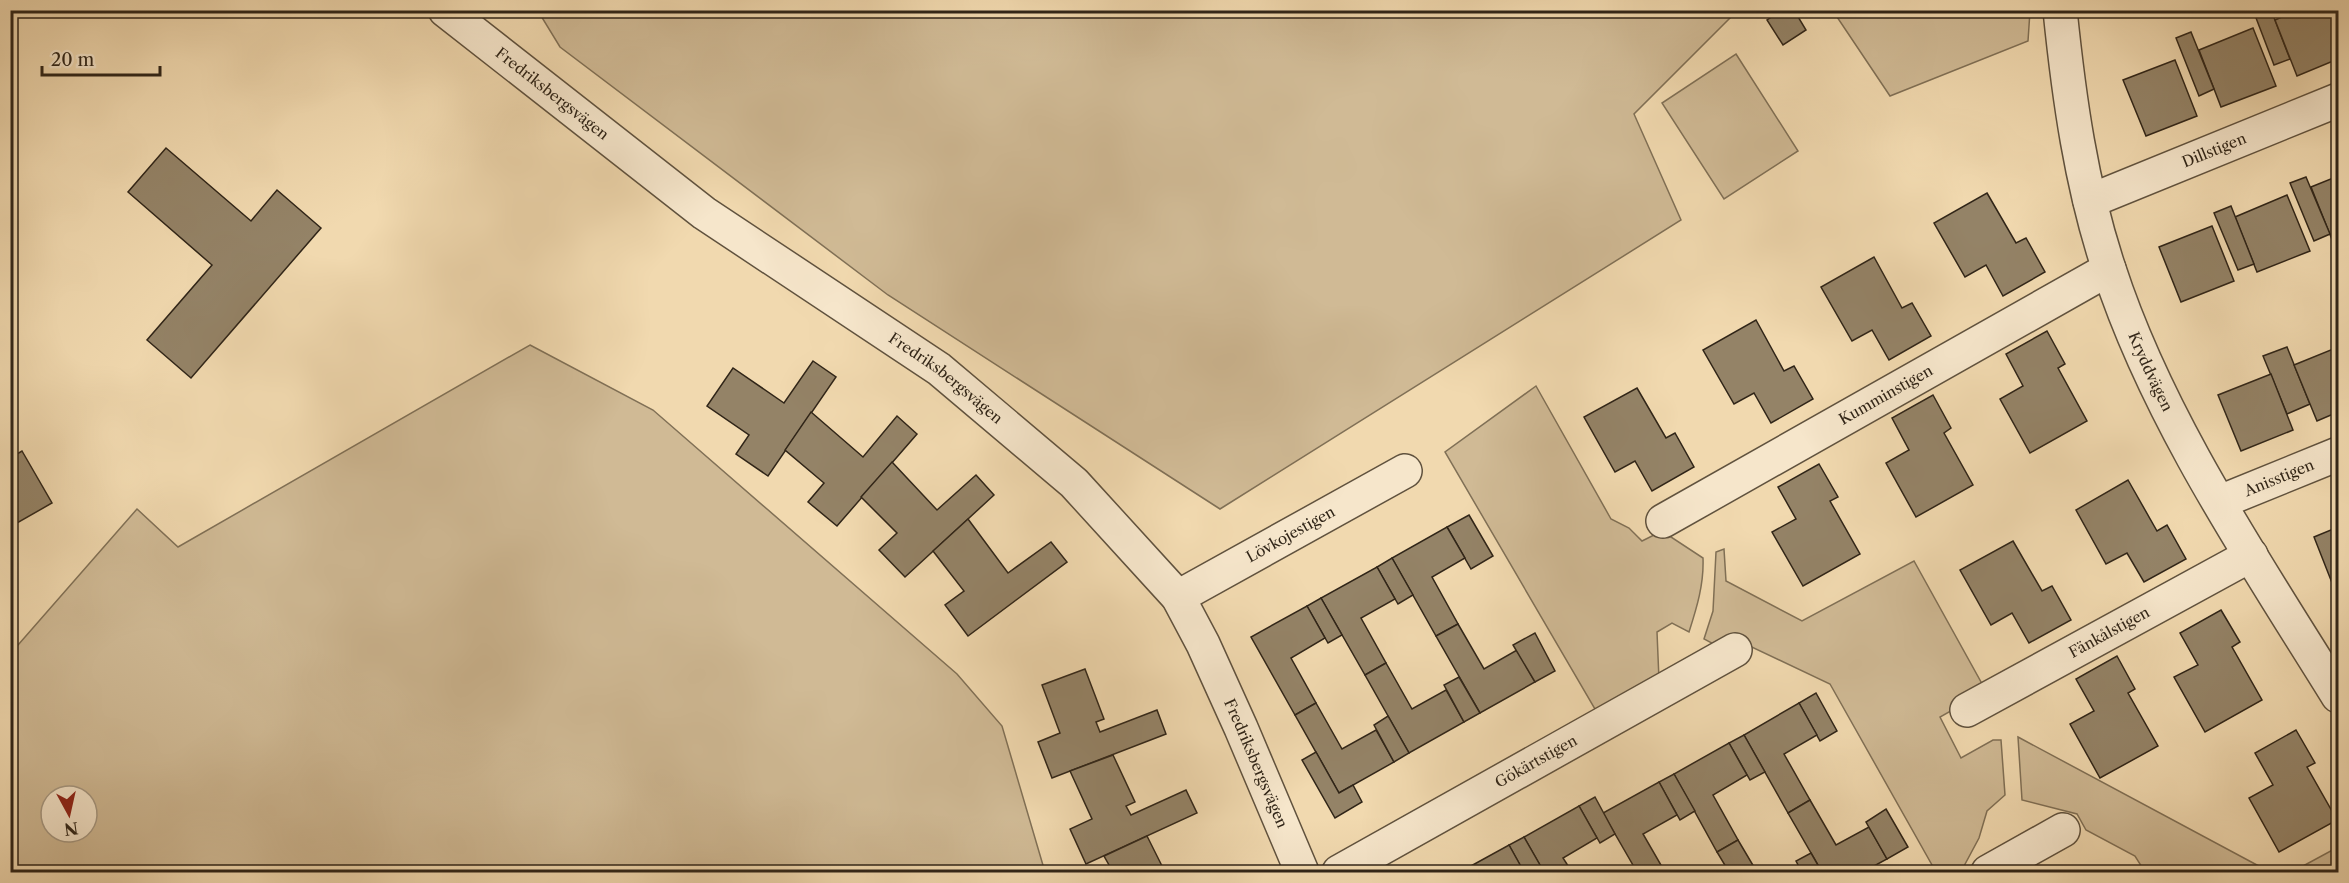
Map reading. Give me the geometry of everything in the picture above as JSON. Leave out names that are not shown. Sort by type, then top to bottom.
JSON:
[{"type":"street","name":"Fredriksbergsvägen","points":[[445,10],[704,213],[939,369],[1074,483],[1178,597],[1203,644],[1241,728],[1302,873]]},
{"type":"street","name":"Kryddvägen","points":[[2060,10],[2076,140],[2090,201],[2109,269],[2142,356],[2176,426],[2251,555],[2338,696]]},
{"type":"street","name":"Dillstigen","points":[[2090,201],[2338,100]]},
{"type":"street","name":"Kumminstigen","points":[[1663,521],[2109,269]]},
{"type":"street","name":"Anisstigen","points":[[2220,502],[2338,454]]},
{"type":"street","name":"Lövkojestigen","points":[[1178,597],[1405,471]]},
{"type":"street","name":"Fänkålstigen","points":[[1967,710],[2251,555]]},
{"type":"street","name":"Gökärtstigen","points":[[1339,873],[1735,650]]},
{"type":"street","points":[[1988,873],[2063,830]]},
{"type":"shaded area","points":[[538,11],[1737,11],[1634,114],[1681,220],[1220,509],[888,295],[560,47]]},
{"type":"shaded area","points":[[1833,11],[2030,11],[2028,41],[1890,96]]},
{"type":"shaded area","points":[[1736,54],[1798,151],[1724,199],[1662,103]]},
{"type":"shaded area","points":[[530,345],[653,410],[957,674],[1002,726],[1045,872],[11,872],[11,653],[137,509],[178,547]]},
{"type":"shaded area","points":[[1536,386],[1611,519],[1629,528],[1642,541],[1658,533],[1665,533],[1703,558],[1701,586],[1689,632],[1672,623],[1657,632],[1659,680],[1599,716],[1445,452]]},
{"type":"shaded area","points":[[1724,549],[1726,581],[1802,621],[1914,561],[1986,691],[1940,717],[1961,758],[1993,740],[2001,740],[2005,795],[1987,811],[1979,838],[1964,866],[1957,872],[1936,872],[1830,684],[1735,639],[1719,647],[1704,639],[1713,611],[1716,552]]},
{"type":"shaded area","points":[[2018,737],[2270,872],[2145,872],[2135,856],[2086,830],[2077,814],[2022,800]]},
{"type":"shaded area","points":[[2338,847],[2338,872],[2292,872]]},
{"type":"building","points":[[1782,10],[1794,10],[1806,30],[1783,45],[1767,20]]},
{"type":"building","points":[[2253,10],[2271,10],[2290,59],[2274,65]]},
{"type":"building","points":[[2298,10],[2335,10],[2338,20],[2338,59],[2297,76],[2275,20]]},
{"type":"building","points":[[2253,28],[2276,86],[2221,107],[2199,50]]},
{"type":"building","points":[[2191,32],[2214,89],[2199,96],[2176,38]]},
{"type":"building","points":[[2175,60],[2197,116],[2146,136],[2123,80]]},
{"type":"building","points":[[166,148],[251,221],[277,190],[321,228],[191,378],[147,340],[212,265],[128,192]]},
{"type":"building","points":[[2338,176],[2338,240],[2333,242],[2311,187]]},
{"type":"building","points":[[2306,177],[2330,234],[2314,241],[2290,183]]},
{"type":"building","points":[[1987,193],[2016,243],[2026,238],[2045,272],[2003,296],[1986,265],[1965,277],[1934,223]]},
{"type":"building","points":[[2287,195],[2310,251],[2257,272],[2235,217]]},
{"type":"building","points":[[2231,206],[2254,264],[2238,270],[2214,213]]},
{"type":"building","points":[[2212,226],[2234,281],[2181,302],[2159,247]]},
{"type":"building","points":[[1874,257],[1902,308],[1912,303],[1931,336],[1889,360],[1872,330],[1852,341],[1821,287]]},
{"type":"building","points":[[1756,320],[1784,371],[1794,366],[1813,399],[1771,423],[1754,393],[1734,404],[1703,350]]},
{"type":"building","points":[[2047,331],[2065,364],[2058,368],[2087,421],[2030,453],[2000,399],[2023,386],[2006,354]]},
{"type":"building","points":[[2287,347],[2310,404],[2287,414],[2263,356]]},
{"type":"building","points":[[2338,347],[2338,412],[2317,421],[2294,365]]},
{"type":"building","points":[[813,361],[836,377],[768,476],[736,454],[749,435],[707,406],[733,368],[784,403]]},
{"type":"building","points":[[2271,374],[2293,430],[2241,451],[2218,395]]},
{"type":"building","points":[[1637,388],[1666,438],[1675,433],[1694,467],[1652,491],[1635,461],[1615,472],[1584,417]]},
{"type":"building","points":[[1933,395],[1951,428],[1944,433],[1973,485],[1916,517],[1886,463],[1909,450],[1892,418]]},
{"type":"building","points":[[811,412],[863,457],[897,416],[917,434],[837,526],[808,502],[824,483],[785,450]]},
{"type":"building","points":[[22,451],[52,503],[10,527],[10,458]]},
{"type":"building","points":[[892,462],[937,510],[976,475],[994,495],[905,577],[879,550],[897,533],[861,497]]},
{"type":"building","points":[[1819,464],[1838,497],[1830,501],[1860,554],[1803,586],[1772,532],[1796,519],[1778,487]]},
{"type":"building","points":[[2128,480],[2157,531],[2167,525],[2186,559],[2144,582],[2127,553],[2106,564],[2076,510]]},
{"type":"building","points":[[1469,515],[1493,556],[1471,569],[1447,527]]},
{"type":"building","points":[[968,519],[1008,573],[1051,542],[1067,562],[968,636],[945,605],[964,591],[933,551]]},
{"type":"building","points":[[1447,527],[1465,558],[1432,577],[1458,624],[1436,636],[1392,558]]},
{"type":"building","points":[[2338,527],[2338,592],[2336,593],[2314,537]]},
{"type":"building","points":[[2013,541],[2042,591],[2052,586],[2071,620],[2029,643],[2012,613],[1991,625],[1960,570]]},
{"type":"building","points":[[1392,558],[1413,595],[1398,604],[1377,567]]},
{"type":"building","points":[[1377,567],[1395,599],[1361,618],[1386,663],[1365,675],[1321,598]]},
{"type":"building","points":[[1321,598],[1342,635],[1328,643],[1307,606]]},
{"type":"building","points":[[1307,606],[1325,638],[1291,658],[1316,703],[1295,715],[1251,637]]},
{"type":"building","points":[[2221,610],[2240,642],[2232,647],[2262,700],[2205,732],[2174,677],[2198,665],[2180,633]]},
{"type":"building","points":[[1458,624],[1484,669],[1517,650],[1535,682],[1480,713],[1436,636]]},
{"type":"building","points":[[1535,633],[1555,671],[1535,682],[1513,645]]},
{"type":"building","points":[[2117,656],[2135,689],[2128,693],[2158,746],[2100,778],[2070,724],[2094,711],[2076,679]]},
{"type":"building","points":[[1386,663],[1412,709],[1446,690],[1464,722],[1409,753],[1365,675]]},
{"type":"building","points":[[1085,669],[1104,719],[1096,722],[1100,732],[1157,710],[1166,734],[1052,778],[1038,742],[1060,733],[1042,685]]},
{"type":"building","points":[[1459,677],[1480,713],[1464,722],[1444,685]]},
{"type":"building","points":[[1816,693],[1837,731],[1820,741],[1799,703]]},
{"type":"building","points":[[1316,703],[1342,749],[1376,730],[1394,762],[1339,793],[1295,715]]},
{"type":"building","points":[[1799,703],[1817,735],[1784,754],[1810,800],[1788,813],[1744,735]]},
{"type":"building","points":[[1388,716],[1409,753],[1394,762],[1374,725]]},
{"type":"building","points":[[2296,730],[2315,763],[2307,767],[2337,820],[2279,852],[2249,798],[2273,785],[2255,753]]},
{"type":"building","points":[[1744,735],[1765,772],[1750,780],[1729,743]]},
{"type":"building","points":[[1729,743],[1747,775],[1713,795],[1738,840],[1717,852],[1674,774]]},
{"type":"building","points":[[1316,752],[1339,793],[1353,785],[1362,802],[1335,818],[1302,760]]},
{"type":"building","points":[[1113,755],[1135,802],[1126,806],[1131,815],[1186,790],[1197,813],[1086,864],[1070,829],[1092,819],[1070,771]]},
{"type":"building","points":[[1674,774],[1695,811],[1680,820],[1659,782]]},
{"type":"building","points":[[1659,782],[1677,815],[1643,834],[1665,872],[1637,872],[1603,813]]},
{"type":"building","points":[[1595,797],[1615,834],[1600,843],[1579,806]]},
{"type":"building","points":[[1810,800],[1836,845],[1869,827],[1887,859],[1863,872],[1822,872],[1788,813]]},
{"type":"building","points":[[1579,806],[1597,838],[1563,858],[1572,872],[1544,872],[1524,837]]},
{"type":"building","points":[[1886,809],[1908,847],[1887,859],[1866,822]]},
{"type":"building","points":[[1147,836],[1165,872],[1113,872],[1104,856]]},
{"type":"building","points":[[1524,837],[1544,872],[1524,872],[1509,845]]},
{"type":"building","points":[[1738,840],[1757,872],[1729,872],[1717,852]]},
{"type":"building","points":[[1509,845],[1524,872],[1460,872]]},
{"type":"building","points":[[1811,853],[1822,872],[1802,872],[1796,861]]}]
